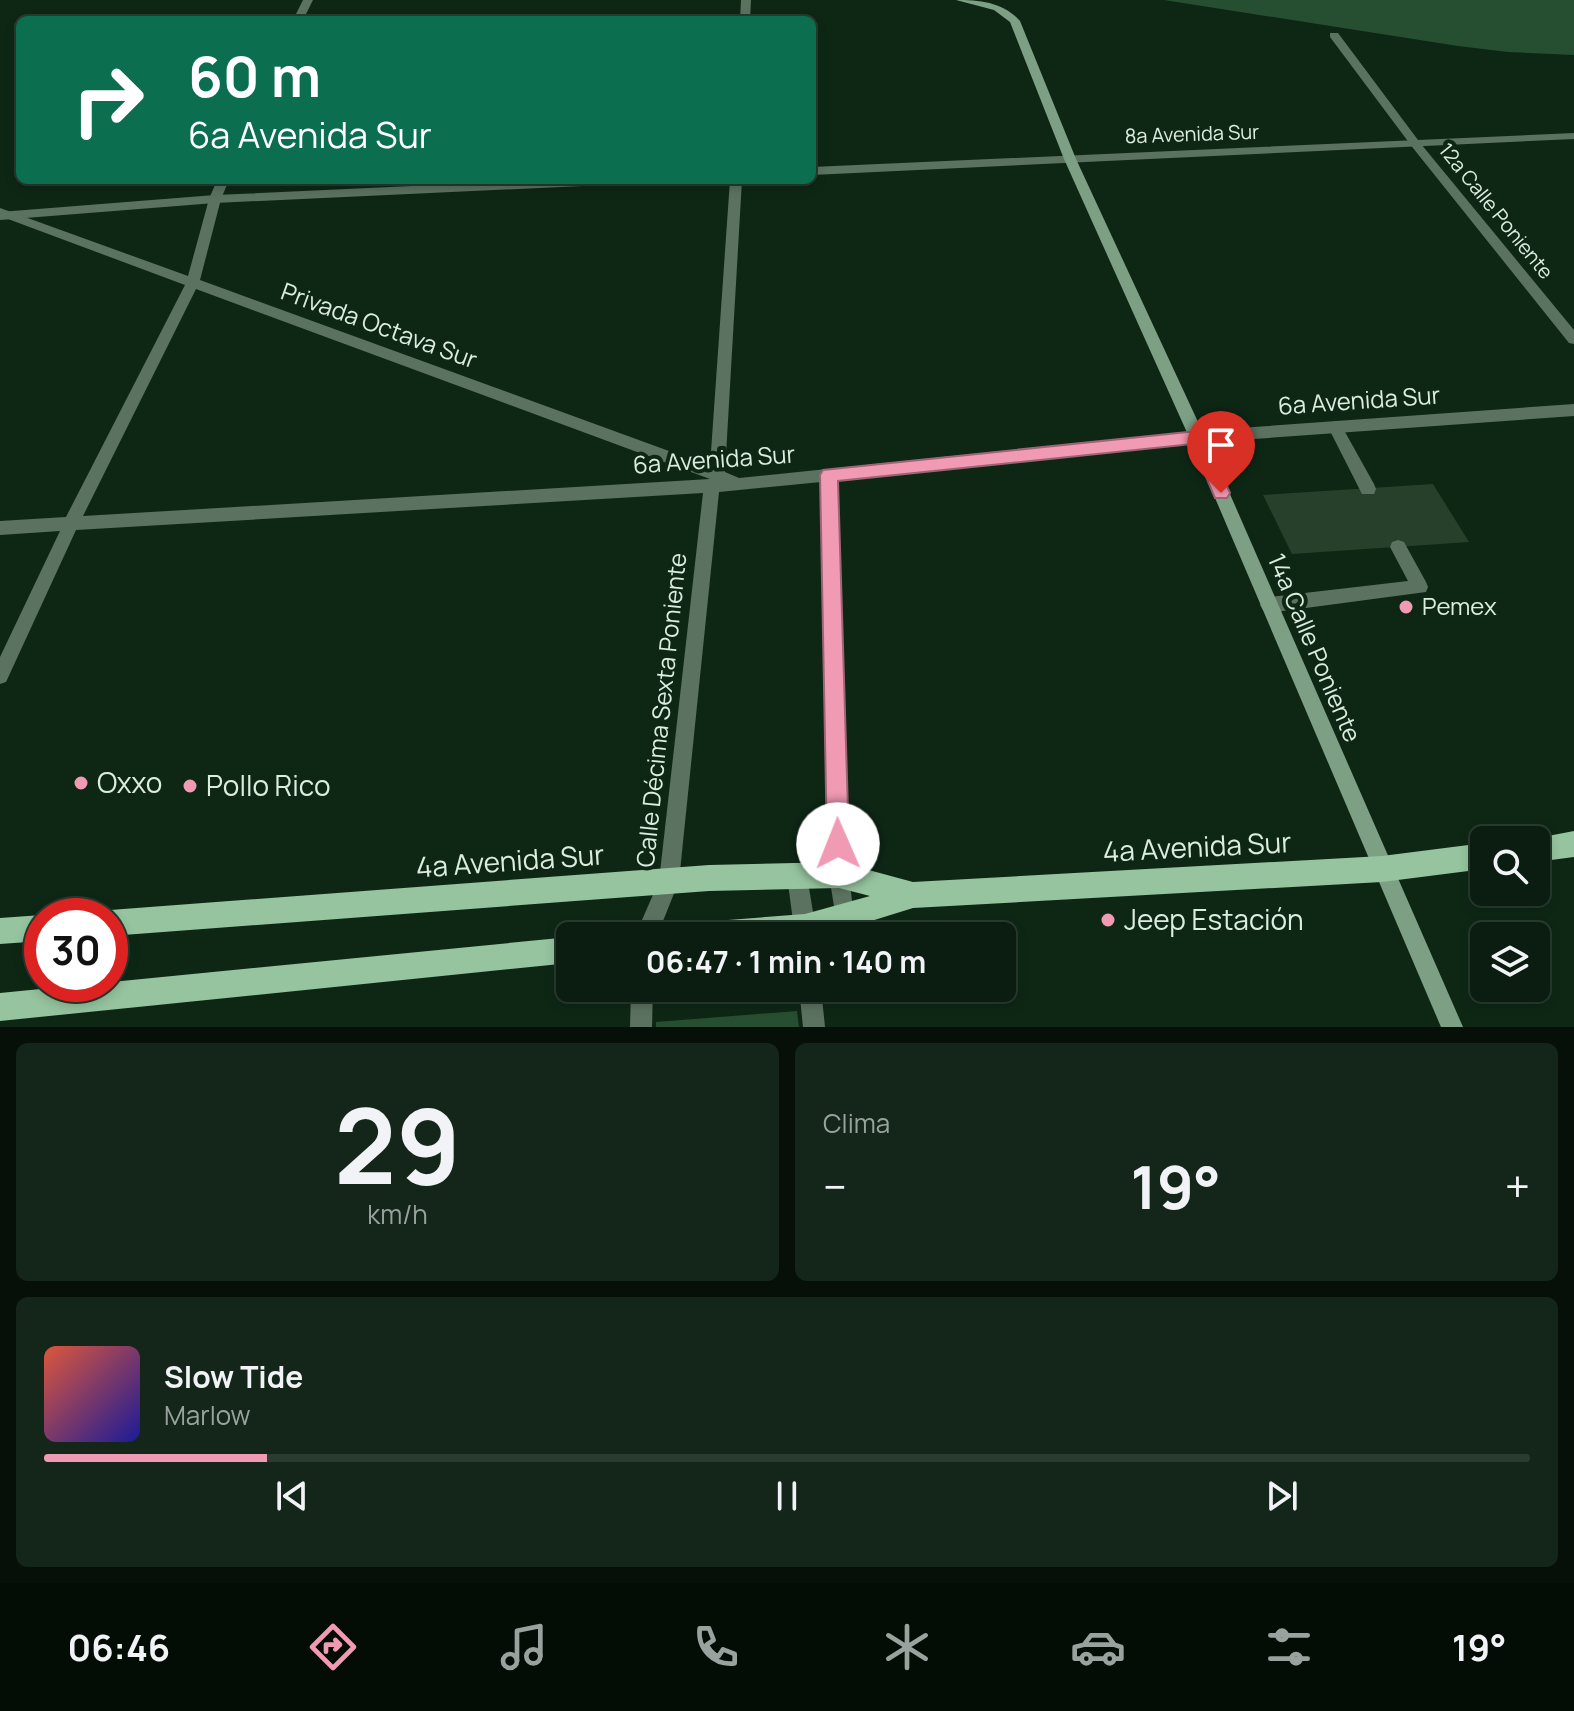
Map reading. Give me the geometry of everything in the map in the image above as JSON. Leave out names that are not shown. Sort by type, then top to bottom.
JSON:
[{"type":"main road","name":"14a Calle Poniente","points":[[961,0],[1008,13],[1015,21],[1070,159],[1197,437],[1452,1027]]},
{"type":"main road","points":[[1550,847],[1574,844]]},
{"type":"main road","name":"4a Avenida Sur","points":[[832,922],[913,895],[1382,869],[1470,858]]},
{"type":"main road","name":"4a Avenida Sur","points":[[128,922],[669,881],[797,876],[839,875],[913,895]]},
{"type":"main road","points":[[0,931],[24,929]]},
{"type":"main road","points":[[0,1007],[556,951]]},
{"type":"street","name":"12a Calle Poniente","points":[[1334,35],[1417,146],[1574,339]]},
{"type":"street","name":"8a Avenida Sur","points":[[816,171],[1417,146],[1574,136]]},
{"type":"street","points":[[0,676],[72,522],[193,281],[221,184]]},
{"type":"street","points":[[4,215],[215,199],[539,184]]},
{"type":"street","name":"Calle Décima Sexta Poniente","points":[[652,922],[669,881],[715,480],[736,184]]},
{"type":"street","name":"Privada Octava Sur","points":[[4,215],[193,281],[715,480]]},
{"type":"street","name":"6a Avenida Sur","points":[[0,528],[715,480],[742,484],[1197,437],[1574,410]]},
{"type":"street","points":[[1335,427],[1368,489]]},
{"type":"street","points":[[829,475],[839,875],[844,918]]},
{"type":"street","points":[[1269,605],[1420,587],[1398,547]]},
{"type":"street","points":[[797,876],[804,922]]},
{"type":"street","points":[[641,1027],[642,1002]]},
{"type":"street","points":[[811,1002],[814,1027]]},
{"type":"green space","points":[[1164,0],[1574,0],[1574,55],[1458,46]]},
{"type":"green space","points":[[797,1011],[799,1027],[656,1027],[656,1022]]},
{"type":"building","points":[[1433,484],[1469,542],[1292,554],[1263,495]]},
{"type":"place","name":"Pemex","points":[[1406,607]]},
{"type":"place","name":"Oxxo","points":[[81,783]]},
{"type":"place","name":"Pollo Rico","points":[[190,786]]},
{"type":"place","name":"Jeep Estación","points":[[1108,920]]},
{"type":"route","points":[[838,844],[829,475],[1197,437],[1221,493]]}]
